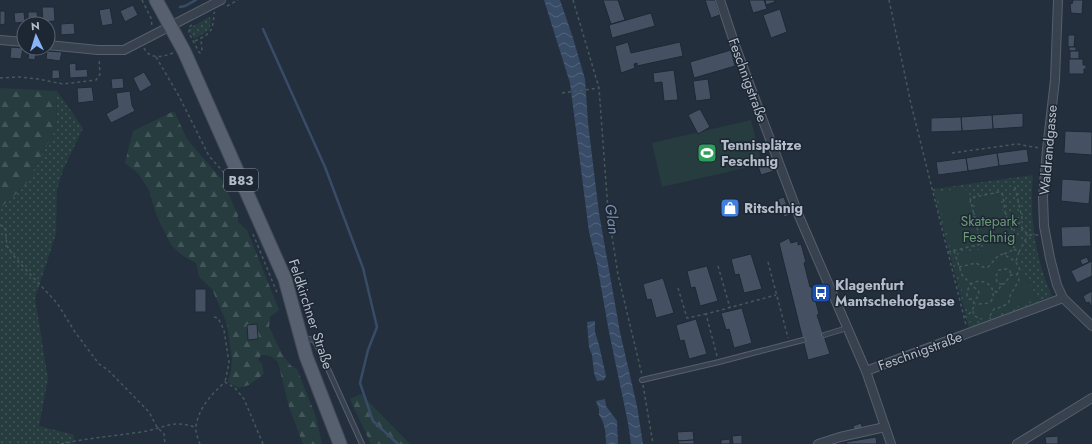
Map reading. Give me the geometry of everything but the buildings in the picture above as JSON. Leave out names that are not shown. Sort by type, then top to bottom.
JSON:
[{"type":"main road","name":"Feldkirchner Straße","points":[[156,0],[184,51],[285,280],[306,356],[340,444]]},
{"type":"street","name":"Feschnigstraße","points":[[720,0],[736,48],[799,216],[866,371],[1063,298]]},
{"type":"street","name":"Waldrandgasse","points":[[1058,0],[1055,80],[1043,197],[1045,235],[1050,258],[1063,298]]},
{"type":"street","points":[[56,46],[98,50],[124,50],[224,3]]},
{"type":"street","points":[[0,40],[16,41]]},
{"type":"street","points":[[1063,298],[1092,326]]},
{"type":"street","points":[[866,371],[891,444]]},
{"type":"street","points":[[1017,444],[1092,398]]},
{"type":"street","points":[[818,444],[840,437],[885,427]]},
{"type":"lane","points":[[824,335],[847,328]]},
{"type":"lane","points":[[301,338],[309,338],[314,340],[362,444]]},
{"type":"lane","points":[[642,380],[803,340]]},
{"type":"path","points":[[142,0],[151,18],[152,27]]},
{"type":"path","points":[[224,3],[238,0]]},
{"type":"path","points":[[573,0],[599,88],[608,210],[618,275],[642,380],[653,444]]},
{"type":"path","points":[[889,0],[911,104],[968,334]]},
{"type":"path","points":[[195,42],[212,30],[214,13],[220,10]]},
{"type":"path","points":[[193,24],[189,27],[189,33],[198,52],[200,53],[202,51],[201,38]]},
{"type":"path","points":[[141,42],[146,53],[150,56],[164,56],[173,53]]},
{"type":"path","points":[[0,78],[18,77],[63,84],[96,80],[100,74],[98,50]]},
{"type":"path","points":[[156,57],[179,96],[209,156],[230,179]]},
{"type":"path","points":[[562,93],[599,88]]},
{"type":"path","points":[[952,153],[1017,144],[1047,149]]},
{"type":"path","points":[[1016,187],[1022,218],[1019,224]]},
{"type":"path","points":[[948,252],[981,244],[970,198],[999,192],[1002,193],[1007,219],[1011,223],[1014,249]]},
{"type":"path","points":[[1011,223],[1019,224],[1028,235]]},
{"type":"path","points":[[0,224],[5,227],[8,246],[16,259],[57,304],[75,332],[99,364],[108,370],[149,412],[157,427],[164,434],[165,444]]},
{"type":"path","points":[[251,230],[278,295]]},
{"type":"path","points":[[1028,235],[1045,235]]},
{"type":"path","points":[[1016,261],[1028,235]]},
{"type":"path","points":[[1014,249],[1019,252]]},
{"type":"path","points":[[959,267],[976,263],[983,267],[988,267],[998,256],[1014,249]]},
{"type":"path","points":[[954,251],[962,275],[978,292],[976,298],[973,299]]},
{"type":"path","points":[[990,318],[991,312],[994,309],[1002,307],[1009,302],[1010,296],[1019,280],[1017,274],[1020,271],[1019,265],[1016,261],[1011,260],[1003,254]]},
{"type":"path","points":[[768,262],[789,343]]},
{"type":"path","points":[[718,266],[730,308]]},
{"type":"path","points":[[1002,284],[997,283],[996,276],[999,270],[1007,269],[1010,271],[1011,275]]},
{"type":"path","points":[[994,292],[997,292],[1002,284],[1004,284],[1011,275],[1017,274]]},
{"type":"path","points":[[973,299],[969,299],[967,296],[967,290],[971,283],[976,281],[984,282],[990,285],[994,292],[993,298],[990,302],[986,304],[975,304]]},
{"type":"path","points":[[678,288],[687,318],[776,295]]},
{"type":"path","points":[[973,299],[975,304],[973,311],[974,316],[985,320]]},
{"type":"path","points":[[964,318],[973,311]]},
{"type":"path","points":[[706,314],[718,362]]},
{"type":"path","points":[[200,444],[196,427],[201,409],[212,393],[225,382],[229,363],[224,330],[218,318],[214,317]]},
{"type":"path","points":[[225,382],[235,388],[244,399],[263,444]]},
{"type":"path","points":[[61,444],[88,438],[143,432],[166,425],[180,424],[196,427]]},
{"type":"green space","points":[[209,17],[211,22],[209,30],[194,39],[190,32],[190,28]]},
{"type":"green space","points":[[0,88],[57,91],[56,128],[25,186],[0,208]]},
{"type":"green space","points":[[57,91],[83,128],[63,170],[57,189],[56,234],[35,298],[48,379],[39,426],[74,435],[73,444],[0,444],[0,208],[25,186],[56,128]]},
{"type":"green space","points":[[174,111],[187,139],[222,180],[238,215],[238,222],[247,230],[279,310],[270,317],[269,327],[282,354],[291,366],[297,369],[316,417],[322,444],[303,444],[289,407],[278,362],[272,357],[261,355],[258,360],[262,364],[264,374],[249,385],[239,388],[228,382],[232,359],[227,324],[212,289],[199,277],[196,263],[183,256],[171,245],[156,214],[149,190],[138,173],[125,163],[133,131]]},
{"type":"green space","name":"Tennisplätze Feschnig","points":[[751,120],[762,164],[662,187],[652,143]]},
{"type":"green space","name":"Skatepark Feschnig","points":[[1033,175],[1032,206],[1037,252],[1052,296],[969,328],[933,189]]},
{"type":"green space","points":[[966,188],[979,244],[951,250],[936,192]]},
{"type":"green space","points":[[998,193],[1010,242],[1022,239],[1025,247],[1021,257],[1022,268],[1030,285],[1039,298],[971,324],[953,256],[985,248],[973,199]]},
{"type":"green space","points":[[361,394],[410,444],[371,444],[350,399]]},
{"type":"water","points":[[544,0],[560,0],[585,79],[588,123],[599,213],[620,332],[637,406],[643,444],[631,444],[597,264],[589,232],[570,83]]},
{"type":"water","points":[[595,321],[595,332],[606,376],[604,380],[597,381],[589,347],[587,322]]},
{"type":"water","points":[[605,399],[606,406],[617,421],[618,444],[606,444],[604,425],[599,415],[599,409],[596,401]]},
{"type":"waterway","points":[[180,7],[196,0]]},
{"type":"waterway","points":[[263,29],[325,167],[363,268],[377,327],[368,350],[360,383],[373,421],[398,444]]},
{"type":"place","name":"Tennisplätze Feschnig","points":[[707,153]]},
{"type":"place","name":"Ritschnig","points":[[730,208]]},
{"type":"place","name":"Klagenfurt Mantschehofgasse","points":[[821,293]]},
{"type":"water label","name":"Glan","points":[[612,219]]}]
